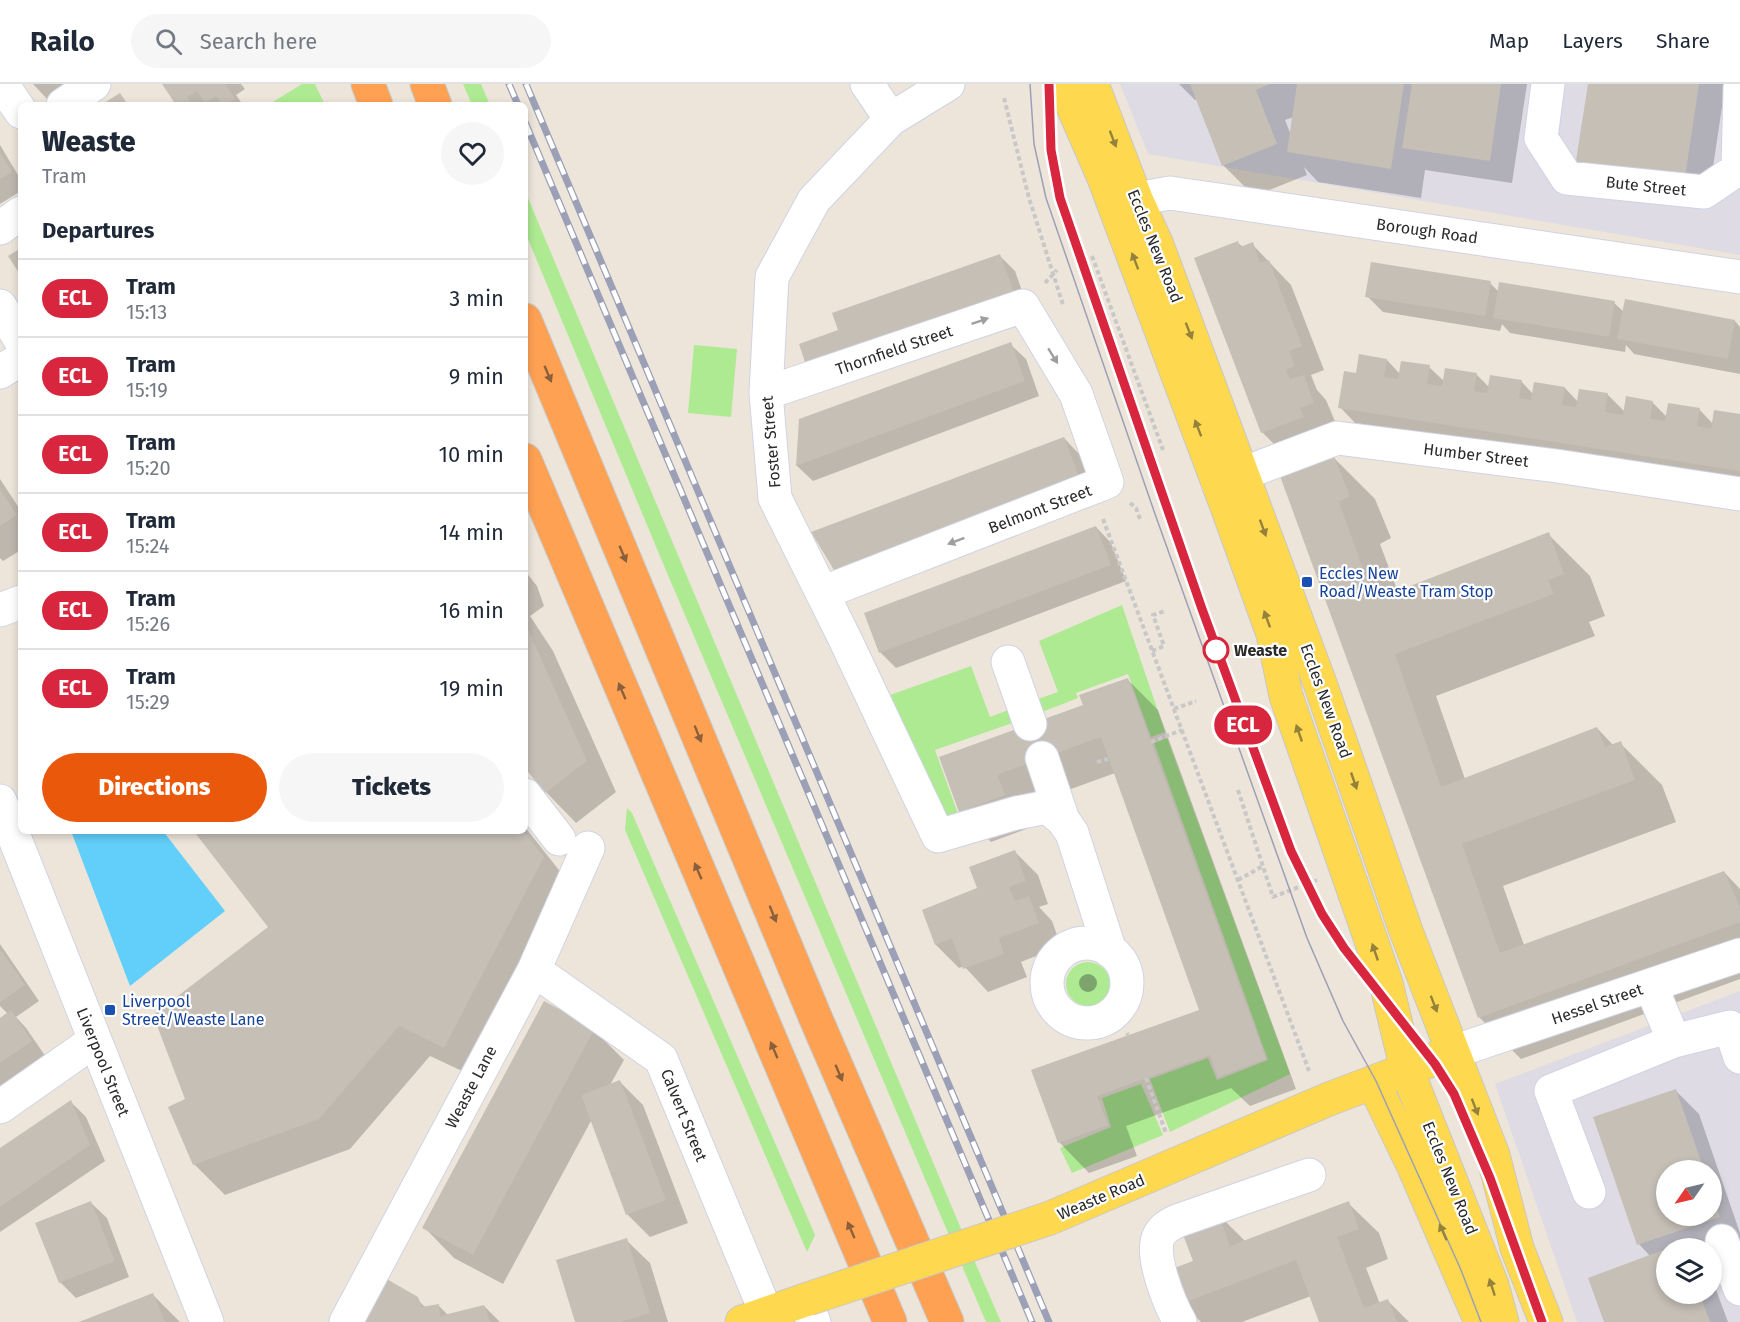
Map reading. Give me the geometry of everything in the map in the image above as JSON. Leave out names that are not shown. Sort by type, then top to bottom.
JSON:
[{"type":"highway","points":[[368,84],[375,102]]},
{"type":"highway","points":[[426,84],[434,102]]},
{"type":"highway","points":[[528,327],[816,1019],[947,1322]]},
{"type":"highway","points":[[528,467],[890,1322]]},
{"type":"main road","name":"Eccles New Road","points":[[1063,84],[1126,202]]},
{"type":"main road","name":"Eccles New Road","points":[[1092,84],[1126,202],[1231,478],[1322,686],[1406,931],[1497,1165],[1517,1248],[1546,1322]]},
{"type":"main road","name":"Eccles New Road","points":[[1231,478],[1273,634],[1286,696],[1386,983],[1407,1070],[1492,1285],[1502,1322]]},
{"type":"main road","name":"Weaste Road","points":[[754,1318],[809,1307],[1050,1218],[1321,1103],[1453,1052]]},
{"type":"main road","points":[[1373,1082],[1414,1167],[1481,1322]]},
{"type":"street","points":[[2,84],[18,108]]},
{"type":"street","points":[[67,102],[94,84]]},
{"type":"street","points":[[867,84],[891,119]]},
{"type":"street","name":"Bute Street","points":[[1548,84],[1541,138],[1567,177],[1704,192],[1738,169],[1740,88]]},
{"type":"street","name":"Foster Street","points":[[945,85],[891,119],[814,200],[772,278],[766,393],[775,498],[938,836],[1016,813],[1047,807],[1063,819]]},
{"type":"street","name":"Borough Road","points":[[1126,202],[1170,193],[1740,277]]},
{"type":"street","points":[[0,228],[18,215]]},
{"type":"street","points":[[0,306],[18,336]]},
{"type":"street","name":"Thornfield Street","points":[[766,393],[1023,306]]},
{"type":"street","name":"Belmont Street","points":[[822,593],[1107,483],[1076,394],[1023,306]]},
{"type":"street","points":[[0,372],[18,361]]},
{"type":"street","name":"Humber Street","points":[[1231,478],[1336,438],[1557,466],[1740,494]]},
{"type":"street","points":[[0,610],[18,603]]},
{"type":"street","points":[[1008,662],[1030,724]]},
{"type":"street","points":[[1042,758],[1063,819],[1072,833],[1110,951]]},
{"type":"street","name":"Weaste Lane","points":[[346,1322],[534,970],[573,844],[528,798]]},
{"type":"street","name":"Liverpool Street","points":[[0,801],[207,1322]]},
{"type":"street","name":"Hessel Street","points":[[1453,1052],[1740,955]]},
{"type":"street","name":"Calvert Street","points":[[534,970],[661,1059],[754,1318]]},
{"type":"street","points":[[1651,986],[1674,1041]]},
{"type":"street","points":[[1589,1192],[1551,1091],[1674,1041],[1730,1027],[1740,1057]]},
{"type":"street","points":[[0,1107],[94,1041]]},
{"type":"street","points":[[1180,1322],[1158,1265],[1156,1251],[1158,1238],[1166,1227],[1177,1221],[1310,1175]]},
{"type":"street","points":[[1722,1241],[1740,1289]]},
{"type":"path","points":[[1004,99],[1029,198],[1053,275]]},
{"type":"path","points":[[1092,256],[1162,450]]},
{"type":"path","points":[[1092,489],[1321,1103]]},
{"type":"path","points":[[1136,508],[1140,519]]},
{"type":"path","points":[[1152,651],[1164,646],[1153,615],[1165,611]]},
{"type":"path","points":[[1174,709],[1196,701]]},
{"type":"path","points":[[1151,742],[1182,730]]},
{"type":"path","points":[[1097,762],[1108,759]]},
{"type":"path","points":[[1238,790],[1273,897],[1320,878]]},
{"type":"path","points":[[1238,880],[1263,866]]},
{"type":"path","points":[[1146,1078],[1180,1164]]},
{"type":"shaded area","points":[[1120,84],[1740,84],[1740,255],[1148,154]]},
{"type":"shaded area","points":[[1740,991],[1740,1322],[1577,1322],[1495,1084]]},
{"type":"green space","points":[[302,84],[315,84],[324,102],[273,102]]},
{"type":"green space","points":[[463,84],[481,84],[489,102],[471,102]]},
{"type":"green space","points":[[528,198],[1001,1322],[986,1322],[662,561],[528,239]]},
{"type":"green space","points":[[694,345],[737,349],[731,417],[688,413]]},
{"type":"green space","points":[[1122,605],[1165,732],[1151,737],[1128,674],[1076,693],[1078,698],[1042,712],[1038,699],[1058,692],[1039,641]]},
{"type":"green space","points":[[971,666],[990,717],[1011,709],[1015,722],[935,750],[958,814],[939,820],[882,698]]},
{"type":"green space","points":[[1167,738],[1290,1074],[1170,1132],[1150,1079],[1208,1058],[1217,1080],[1268,1060],[1154,743]]},
{"type":"green space","points":[[627,808],[632,813],[815,1235],[807,1252],[625,830]]},
{"type":"green space","points":[[1088,962],[1104,968],[1110,984],[1104,1000],[1088,1006],[1072,1000],[1066,984],[1072,968]]},
{"type":"green space","points":[[1141,1084],[1163,1135],[1072,1173],[1060,1148],[1111,1127],[1102,1098]]},
{"type":"water","points":[[72,834],[165,834],[225,911],[130,986]]},
{"type":"building","points":[[162,84],[225,84],[235,99],[221,102],[216,96],[204,102],[197,91],[187,97],[190,102],[174,102]]},
{"type":"building","points":[[1190,84],[1270,84],[1256,90],[1277,144],[1222,166]]},
{"type":"building","points":[[1297,84],[1404,84],[1391,169],[1287,152]]},
{"type":"building","points":[[1412,84],[1501,84],[1490,161],[1402,148]]},
{"type":"building","points":[[1588,84],[1699,84],[1684,184],[1575,167]]},
{"type":"building","points":[[120,93],[126,102],[106,102]]},
{"type":"building","points":[[0,153],[12,172],[0,179]]},
{"type":"building","points":[[1238,241],[1240,247],[1253,242],[1260,263],[1269,260],[1302,346],[1289,351],[1295,366],[1286,370],[1290,379],[1304,375],[1314,403],[1300,408],[1304,417],[1261,433],[1194,258]]},
{"type":"building","points":[[18,250],[18,271],[8,256]]},
{"type":"building","points":[[1000,254],[1014,292],[806,365],[799,344],[838,330],[832,313]]},
{"type":"building","points":[[1371,262],[1491,281],[1485,316],[1365,297]]},
{"type":"building","points":[[1499,282],[1615,301],[1609,337],[1493,318]]},
{"type":"building","points":[[1625,299],[1735,320],[1728,359],[1617,339]]},
{"type":"building","points":[[1011,342],[1025,381],[796,466],[799,419]]},
{"type":"building","points":[[1359,354],[1387,359],[1384,377],[1398,379],[1401,361],[1430,365],[1427,384],[1442,386],[1445,368],[1477,373],[1474,391],[1487,393],[1490,375],[1522,380],[1519,398],[1531,400],[1534,382],[1565,387],[1562,405],[1576,407],[1579,389],[1608,393],[1605,412],[1623,415],[1626,396],[1653,401],[1650,419],[1665,421],[1668,403],[1700,408],[1697,426],[1711,429],[1714,410],[1740,414],[1740,471],[1338,408],[1344,371],[1356,373]]},
{"type":"building","points":[[1064,437],[1080,479],[834,570],[811,532]]},
{"type":"building","points":[[1334,456],[1350,496],[1339,502],[1374,600],[1549,532],[1564,574],[1548,580],[1554,594],[1395,654],[1441,787],[1597,727],[1605,747],[1621,741],[1635,780],[1462,844],[1500,953],[1724,871],[1740,907],[1740,922],[1478,1018],[1280,476]]},
{"type":"building","points":[[0,489],[17,515],[0,526]]},
{"type":"building","points":[[1096,526],[1111,565],[879,653],[864,613]]},
{"type":"building","points":[[528,630],[587,761],[545,793],[528,772]]},
{"type":"building","points":[[1128,678],[1266,1059],[1218,1077],[1210,1055],[1097,1096],[1108,1125],[1058,1143],[1031,1070],[1199,1010],[1101,737],[997,775],[1005,795],[959,812],[939,757],[1083,705],[1079,695]]},
{"type":"building","points":[[196,834],[525,834],[544,857],[444,1048],[399,1026],[319,1119],[193,1165],[168,1107],[185,1099],[153,1015],[268,927]]},
{"type":"building","points":[[1015,850],[1026,881],[1009,887],[1015,901],[1029,896],[1039,923],[999,938],[1004,954],[963,969],[952,939],[935,945],[922,910],[977,888],[969,867]]},
{"type":"building","points":[[0,949],[25,985],[0,1002]]},
{"type":"building","points":[[544,1001],[595,1028],[473,1255],[422,1228]]},
{"type":"building","points":[[11,1010],[32,1041],[0,1063],[0,1018]]},
{"type":"building","points":[[620,1080],[666,1200],[626,1215],[581,1095]]},
{"type":"building","points":[[1676,1089],[1701,1160],[1656,1160],[1656,1226],[1693,1226],[1637,1245],[1593,1117]]},
{"type":"building","points":[[71,1100],[90,1145],[0,1207],[0,1148]]},
{"type":"building","points":[[91,1201],[115,1261],[59,1283],[35,1223]]},
{"type":"building","points":[[1349,1201],[1359,1229],[1337,1237],[1364,1308],[1388,1299],[1397,1322],[1319,1322],[1296,1260],[1181,1304],[1169,1270],[1193,1261],[1179,1224],[1217,1210],[1230,1246]]},
{"type":"building","points":[[627,1238],[650,1313],[620,1322],[575,1322],[556,1260]]},
{"type":"building","points":[[1656,1253],[1656,1304],[1703,1304],[1710,1322],[1604,1322],[1588,1278]]},
{"type":"building","points":[[385,1278],[418,1297],[422,1307],[439,1304],[440,1316],[484,1305],[490,1322],[359,1322]]},
{"type":"building","points":[[153,1293],[165,1322],[79,1322]]},
{"type":"tram line","points":[[1030,84],[1034,144],[1046,198],[1155,514],[1307,938],[1343,1021],[1376,1081],[1461,1270],[1481,1322]]},
{"type":"tram line","points":[[1049,84],[1051,150],[1060,198],[1239,715],[1291,851],[1322,914],[1344,948],[1435,1064],[1454,1094],[1490,1178],[1542,1322]]},
{"type":"tram line","name":"ECL","points":[[1049,84],[1051,150],[1060,198],[1239,716],[1291,851],[1322,914],[1344,948],[1435,1064],[1454,1094],[1490,1178],[1542,1322]]},
{"type":"railway","points":[[509,84],[517,102]]},
{"type":"railway","points":[[526,84],[1049,1322]]},
{"type":"railway","points":[[528,129],[1032,1322]]},
{"type":"place","name":"Eccles New Road/Weaste Tram Stop","points":[[1307,582]]},
{"type":"place","name":"Weaste","points":[[1216,650]]},
{"type":"place","name":"Liverpool Street/Weaste Lane","points":[[110,1010]]}]
